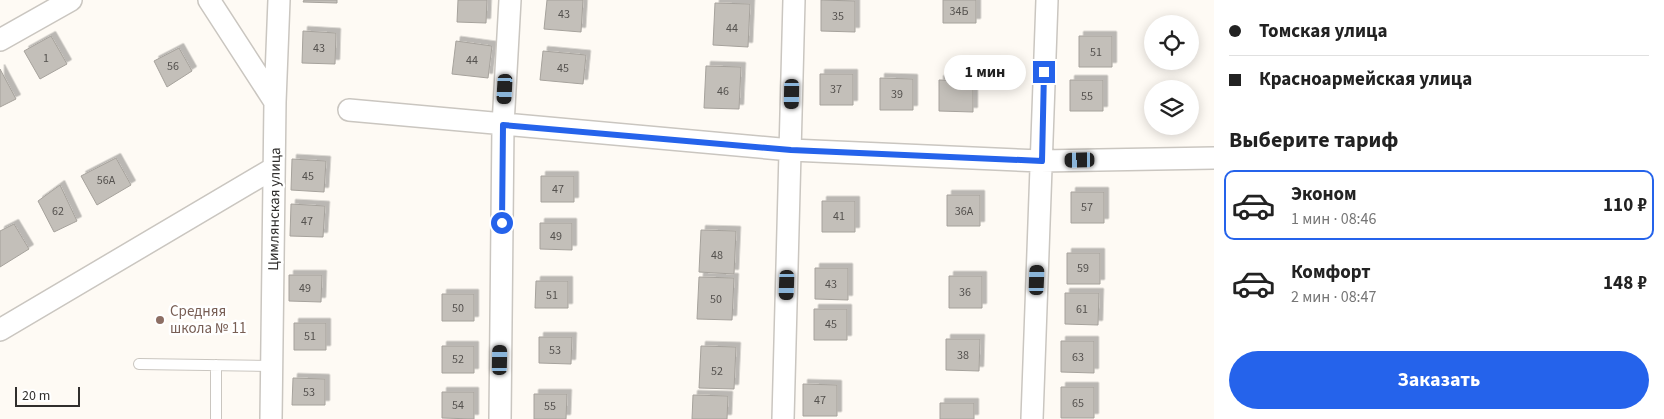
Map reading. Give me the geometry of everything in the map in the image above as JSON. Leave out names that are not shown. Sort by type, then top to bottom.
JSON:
[{"type":"street","points":[[0,40],[72,0]]},
{"type":"street","points":[[209,0],[275,102]]},
{"type":"street","name":"Цимлянская улица","points":[[271,419],[275,102],[279,0]]},
{"type":"street","points":[[500,419],[503,125],[510,0]]},
{"type":"street","points":[[783,419],[794,0]]},
{"type":"street","points":[[1032,419],[1047,0]]},
{"type":"street","points":[[349,110],[791,150],[1042,161],[1214,158]]},
{"type":"street","points":[[0,330],[274,168]]},
{"type":"lane","points":[[139,364],[272,366]]},
{"type":"lane","points":[[216,365],[216,419]]},
{"type":"building","points":[[304,0],[337,0],[337,3],[303,2]]},
{"type":"building","points":[[458,0],[487,0],[486,23],[457,22]]},
{"type":"building","points":[[547,0],[583,0],[581,32],[544,29]]},
{"type":"building","points":[[821,0],[855,1],[855,32],[821,31]]},
{"type":"building","points":[[943,0],[976,0],[976,23],[943,23]]},
{"type":"building","points":[[715,3],[750,4],[748,47],[713,45]]},
{"type":"building","points":[[303,31],[336,33],[335,64],[302,63]]},
{"type":"building","points":[[51,36],[67,64],[40,79],[24,51]]},
{"type":"building","points":[[1079,36],[1112,36],[1112,67],[1079,67]]},
{"type":"building","points":[[456,41],[492,46],[488,78],[452,74]]},
{"type":"building","points":[[179,48],[192,71],[167,87],[154,61]]},
{"type":"building","points":[[543,51],[586,55],[583,84],[540,80]]},
{"type":"building","points":[[706,66],[741,67],[739,109],[704,108]]},
{"type":"building","points":[[0,69],[16,99],[0,107]]},
{"type":"building","points":[[820,74],[853,74],[853,105],[820,105]]},
{"type":"building","points":[[880,78],[913,79],[913,110],[880,110]]},
{"type":"building","points":[[939,80],[973,81],[973,112],[939,111]]},
{"type":"building","points":[[1070,80],[1103,80],[1103,111],[1070,111]]},
{"type":"building","points":[[116,158],[131,185],[97,205],[81,176]]},
{"type":"building","points":[[292,159],[326,161],[324,192],[291,190]]},
{"type":"building","points":[[541,176],[574,176],[574,202],[541,202]]},
{"type":"building","points":[[60,185],[77,221],[54,232],[38,201]]},
{"type":"building","points":[[1071,192],[1104,192],[1104,223],[1071,223]]},
{"type":"building","points":[[947,195],[980,195],[980,226],[947,226]]},
{"type":"building","points":[[822,201],[855,201],[855,232],[822,232]]},
{"type":"building","points":[[291,204],[325,206],[323,237],[290,236]]},
{"type":"building","points":[[540,223],[572,223],[572,250],[540,249]]},
{"type":"building","points":[[14,224],[29,249],[0,267],[0,231]]},
{"type":"building","points":[[701,230],[736,231],[734,274],[699,272]]},
{"type":"building","points":[[1067,253],[1100,253],[1100,284],[1067,284]]},
{"type":"building","points":[[815,268],[848,268],[848,300],[815,299]]},
{"type":"building","points":[[289,275],[322,275],[321,302],[289,301]]},
{"type":"building","points":[[949,276],[982,276],[982,308],[949,308]]},
{"type":"building","points":[[699,277],[734,278],[732,320],[697,319]]},
{"type":"building","points":[[536,281],[568,281],[568,308],[535,308]]},
{"type":"building","points":[[1065,293],[1099,293],[1098,325],[1065,324]]},
{"type":"building","points":[[442,294],[474,294],[474,321],[442,321]]},
{"type":"building","points":[[814,309],[847,309],[847,340],[814,340]]},
{"type":"building","points":[[294,323],[326,323],[326,350],[294,350]]},
{"type":"building","points":[[539,337],[572,337],[571,364],[539,363]]},
{"type":"building","points":[[946,339],[980,339],[979,371],[946,370]]},
{"type":"building","points":[[1061,341],[1094,341],[1094,373],[1061,372]]},
{"type":"building","points":[[442,346],[474,346],[474,373],[442,373]]},
{"type":"building","points":[[701,346],[736,347],[734,389],[699,388]]},
{"type":"building","points":[[293,378],[325,379],[325,405],[292,405]]},
{"type":"building","points":[[803,384],[837,385],[837,416],[803,416]]},
{"type":"building","points":[[1061,387],[1094,387],[1094,418],[1061,418]]},
{"type":"building","points":[[442,392],[474,392],[474,419],[442,418]]},
{"type":"building","points":[[534,394],[567,394],[566,419],[534,419]]},
{"type":"building","points":[[693,395],[728,396],[727,419],[692,419]]},
{"type":"building","points":[[940,403],[974,403],[974,419],[940,419]]},
{"type":"place","name":"Средняя школа № 11","points":[[160,320]]},
{"type":"route","points":[[502,223],[503,125],[791,150],[1042,161],[1044,72]]}]
